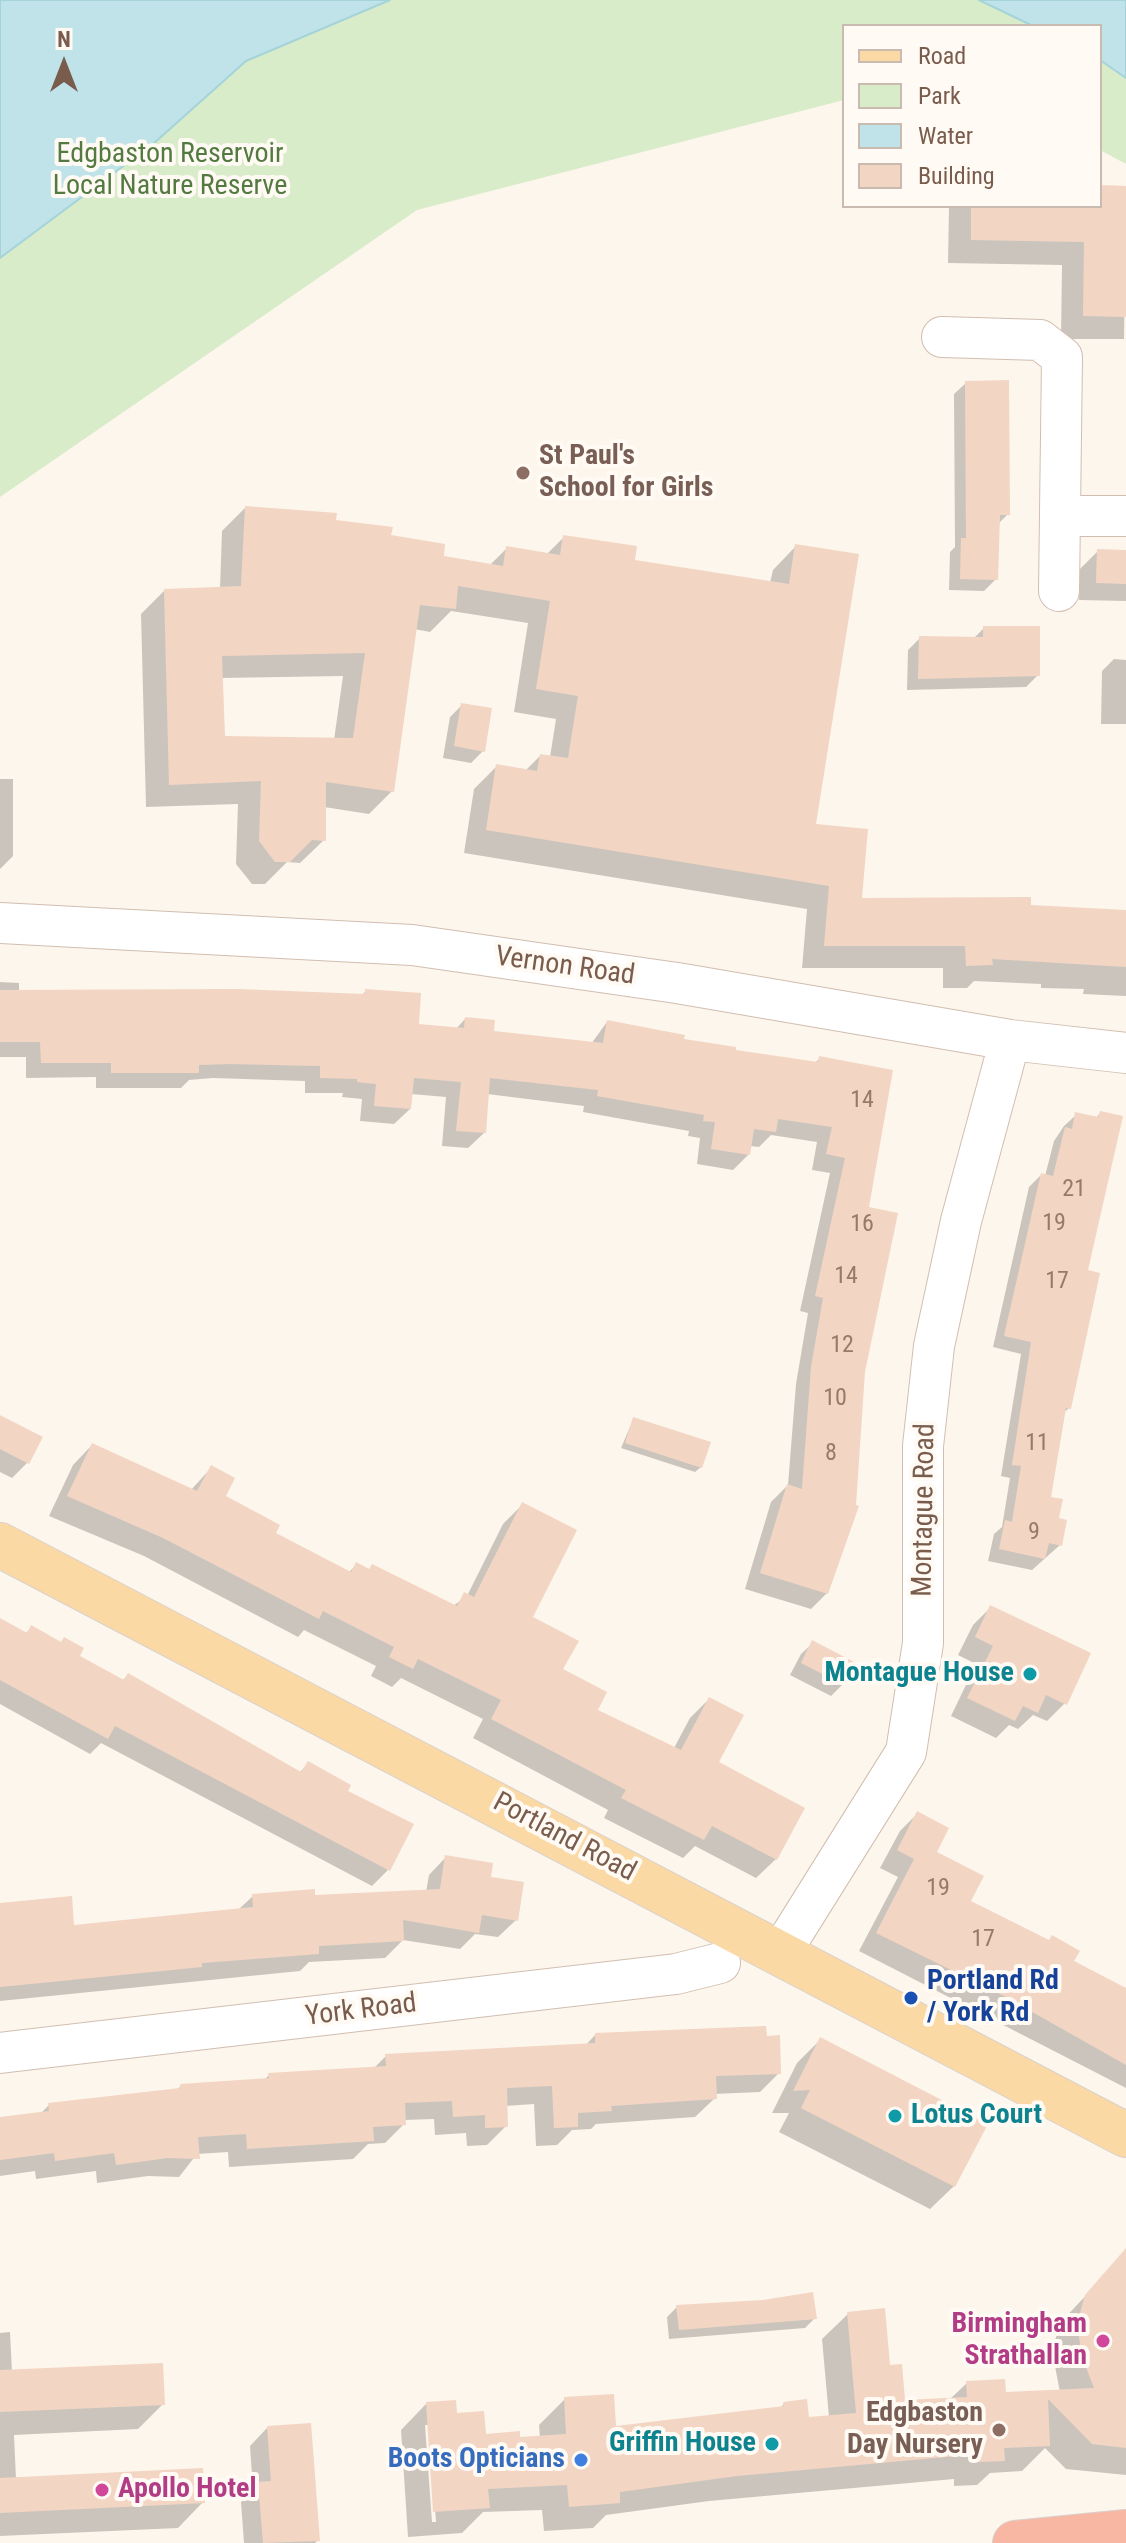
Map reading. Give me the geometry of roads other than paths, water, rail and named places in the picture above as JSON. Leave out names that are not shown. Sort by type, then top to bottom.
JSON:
[{"type":"highway","points":[[1015,2543],[1126,2532]]},
{"type":"main road","name":"Portland Road","points":[[0,1545],[1126,2135]]},
{"type":"street","points":[[942,337],[1040,340],[1062,357],[1059,591]]},
{"type":"street","points":[[1060,516],[1126,516]]},
{"type":"street","name":"Vernon Road","points":[[0,923],[412,945],[677,983],[1010,1040],[1126,1053]]},
{"type":"street","name":"Montague Road","points":[[781,1952],[906,1752],[923,1643],[923,1446],[934,1346],[961,1221],[1010,1040]]},
{"type":"street","name":"York Road","points":[[0,2053],[676,1974],[720,1963]]},
{"type":"water","points":[[0,0],[390,0],[246,61],[153,144],[0,258]]},
{"type":"water","points":[[979,0],[1126,0],[1126,78],[1102,61],[1102,24],[1029,24]]},
{"type":"place","name":"St Paul's School for Girls","points":[[523,473]]},
{"type":"place","name":"Montague House","points":[[1030,1674]]},
{"type":"place","name":"Portland Rd / York Rd","points":[[911,1998]]},
{"type":"place","name":"Lotus Court","points":[[895,2116]]},
{"type":"place","name":"Birmingham Strathallan","points":[[1103,2341]]},
{"type":"place","name":"Edgbaston Day Nursery","points":[[999,2430]]},
{"type":"place","name":"Griffin House","points":[[772,2444]]},
{"type":"place","name":"Boots Opticians","points":[[581,2460]]},
{"type":"place","name":"Apollo Hotel","points":[[102,2490]]},
{"type":"park label","name":"Edgbaston Reservoir Local Nature Reserve","points":[[170,171]]}]
